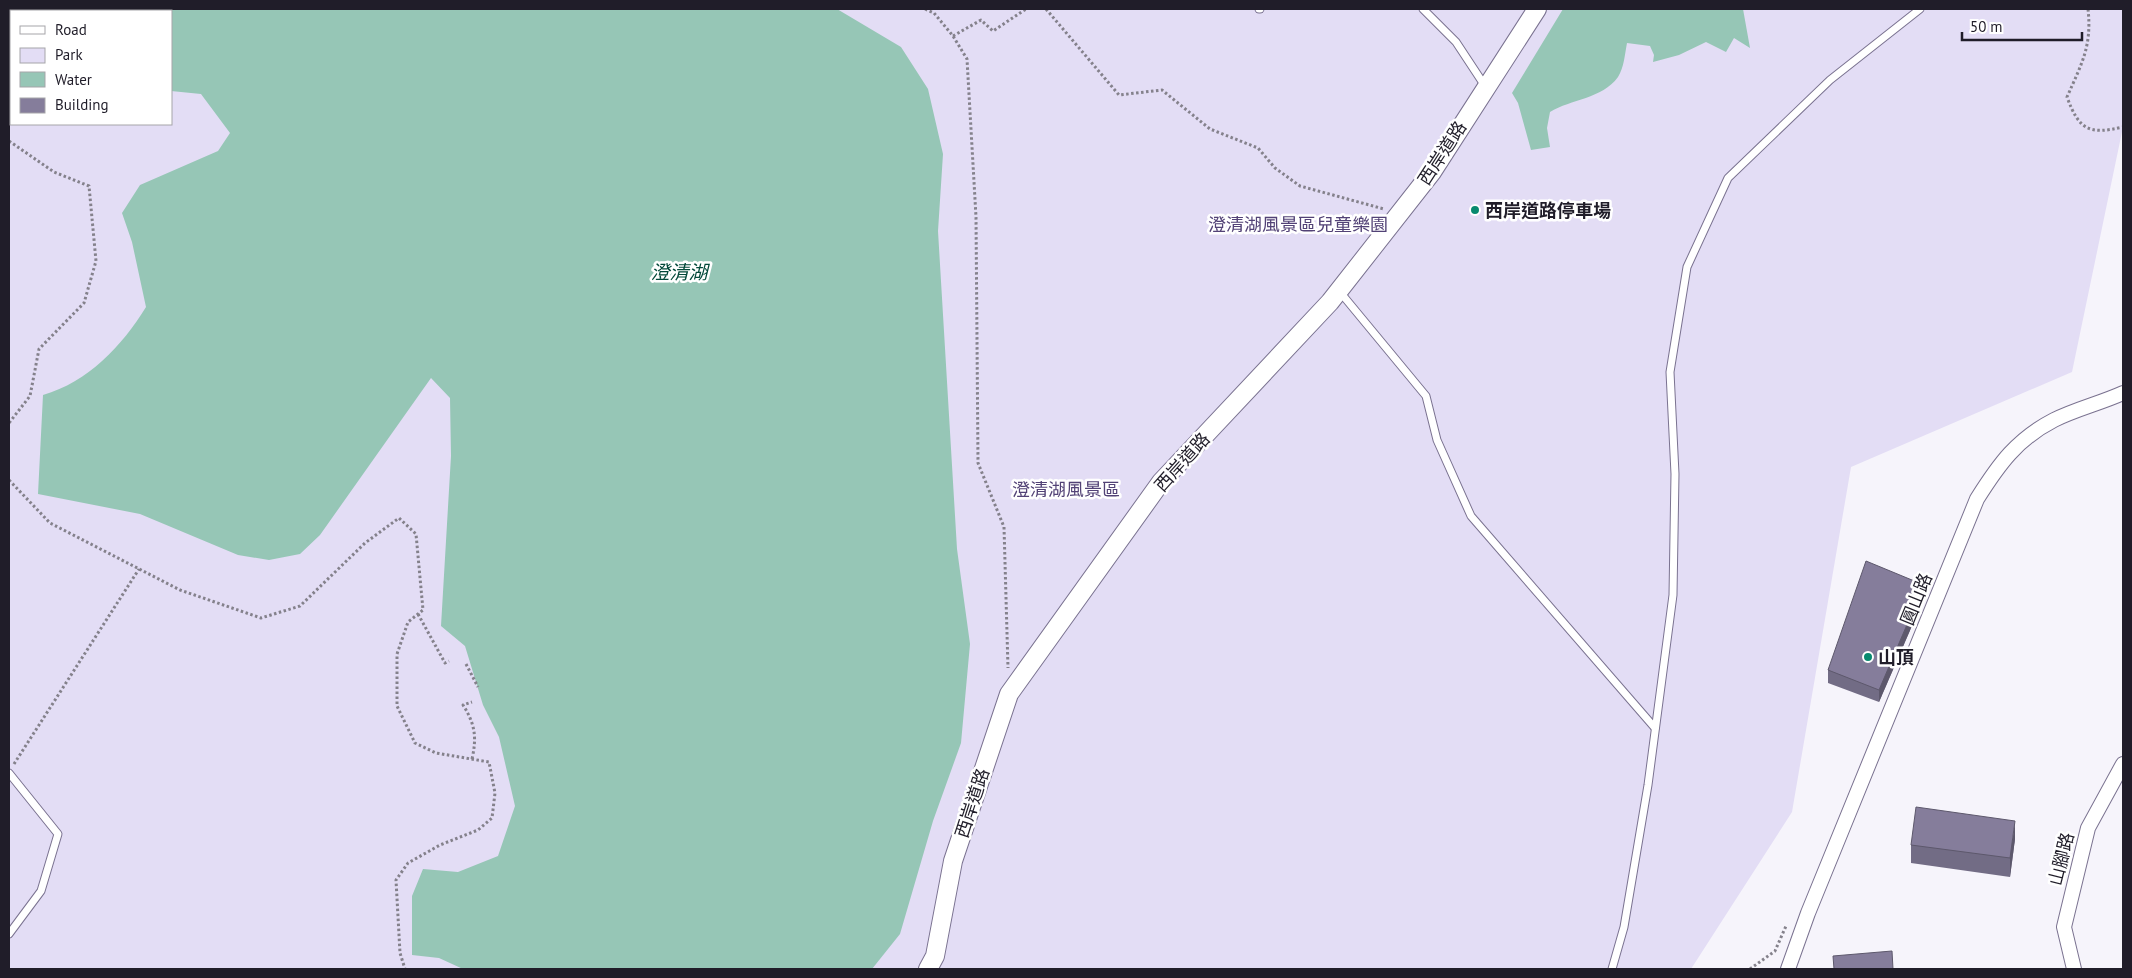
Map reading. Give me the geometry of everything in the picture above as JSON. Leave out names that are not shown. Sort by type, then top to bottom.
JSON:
[{"type":"street","name":"西岸道路","points":[[928,969],[935,956],[953,860],[1009,694],[1162,482],[1339,291],[1400,214],[1432,172],[1485,86],[1537,9]]},
{"type":"street","name":"圓山路","points":[[1788,969],[1808,913],[1977,499],[2005,457],[2028,435],[2055,419],[2123,393]]},
{"type":"street","name":"山腳路","points":[[2074,969],[2064,927],[2088,828],[2123,764]]},
{"type":"lane","points":[[1423,9],[1456,42],[1485,86]]},
{"type":"lane","points":[[1612,969],[1624,927],[1648,785],[1673,594],[1676,474],[1670,372],[1687,267],[1728,178],[1830,80],[1920,9]]},
{"type":"lane","points":[[1339,291],[1426,396],[1437,440],[1471,516],[1655,728]]},
{"type":"lane","points":[[9,773],[58,834],[41,891],[9,934]]},
{"type":"path","points":[[925,9],[934,13],[954,36],[967,60],[976,217],[978,463],[1004,527],[1008,672]]},
{"type":"path","points":[[954,36],[981,20],[993,31],[1026,9]]},
{"type":"path","points":[[1046,9],[1119,95],[1162,90],[1210,128],[1258,148],[1275,168],[1300,186],[1400,214]]},
{"type":"path","points":[[2088,9],[2090,31],[2084,58],[2067,97],[2074,116],[2090,130],[2107,131],[2123,126]]},
{"type":"path","points":[[9,141],[54,172],[89,186],[96,261],[84,304],[38,349],[30,396],[9,422]]},
{"type":"path","points":[[9,480],[50,523],[180,590],[261,618],[300,606],[365,543],[399,518],[416,534],[423,610],[408,622],[397,654],[397,706],[415,743],[436,753],[489,762],[495,793],[492,818],[478,830],[440,845],[408,863],[396,880],[400,953],[405,969]]},
{"type":"path","points":[[14,765],[139,569]]},
{"type":"path","points":[[418,614],[445,663],[449,661]]},
{"type":"path","points":[[466,664],[478,687]]},
{"type":"path","points":[[472,702],[464,706],[474,722],[472,759]]},
{"type":"path","points":[[1750,969],[1775,951],[1787,924],[1808,913]]},
{"type":"green space","name":"澄清湖風景區","points":[[9,9],[2123,9],[2123,127],[2072,372],[1851,467],[1792,812],[1691,969],[9,969]]},
{"type":"water","name":"澄清湖","points":[[837,9],[901,47],[928,89],[943,154],[938,231],[957,549],[970,644],[961,743],[933,821],[900,934],[872,969],[463,969],[439,958],[412,955],[412,896],[423,869],[458,872],[498,856],[515,806],[499,737],[483,705],[465,646],[441,626],[451,456],[450,398],[431,378],[320,535],[300,554],[269,560],[238,555],[140,514],[38,494],[43,395],[75,381],[102,361],[115,349],[146,307],[132,242],[122,213],[140,185],[218,151],[230,133],[201,94],[172,91],[172,10],[40,10]]},
{"type":"water","points":[[1563,9],[1743,9],[1750,48],[1734,38],[1726,52],[1706,42],[1679,55],[1653,62],[1654,55],[1650,46],[1627,43],[1623,65],[1618,77],[1604,90],[1550,112],[1547,128],[1550,147],[1531,150],[1518,103],[1512,93]]},
{"type":"building","name":"山頂","points":[[1866,561],[1924,585],[1879,690],[1828,670]]},
{"type":"building","points":[[1916,807],[2015,821],[2010,858],[1911,845]]},
{"type":"building","points":[[1892,951],[1893,969],[1834,969],[1833,956]]},
{"type":"place","name":"西岸道路停車場","points":[[1475,210]]},
{"type":"place","name":"山頂","points":[[1868,657]]},
{"type":"park label","name":"澄清湖風景區兒童樂園","points":[[1298,224]]}]
